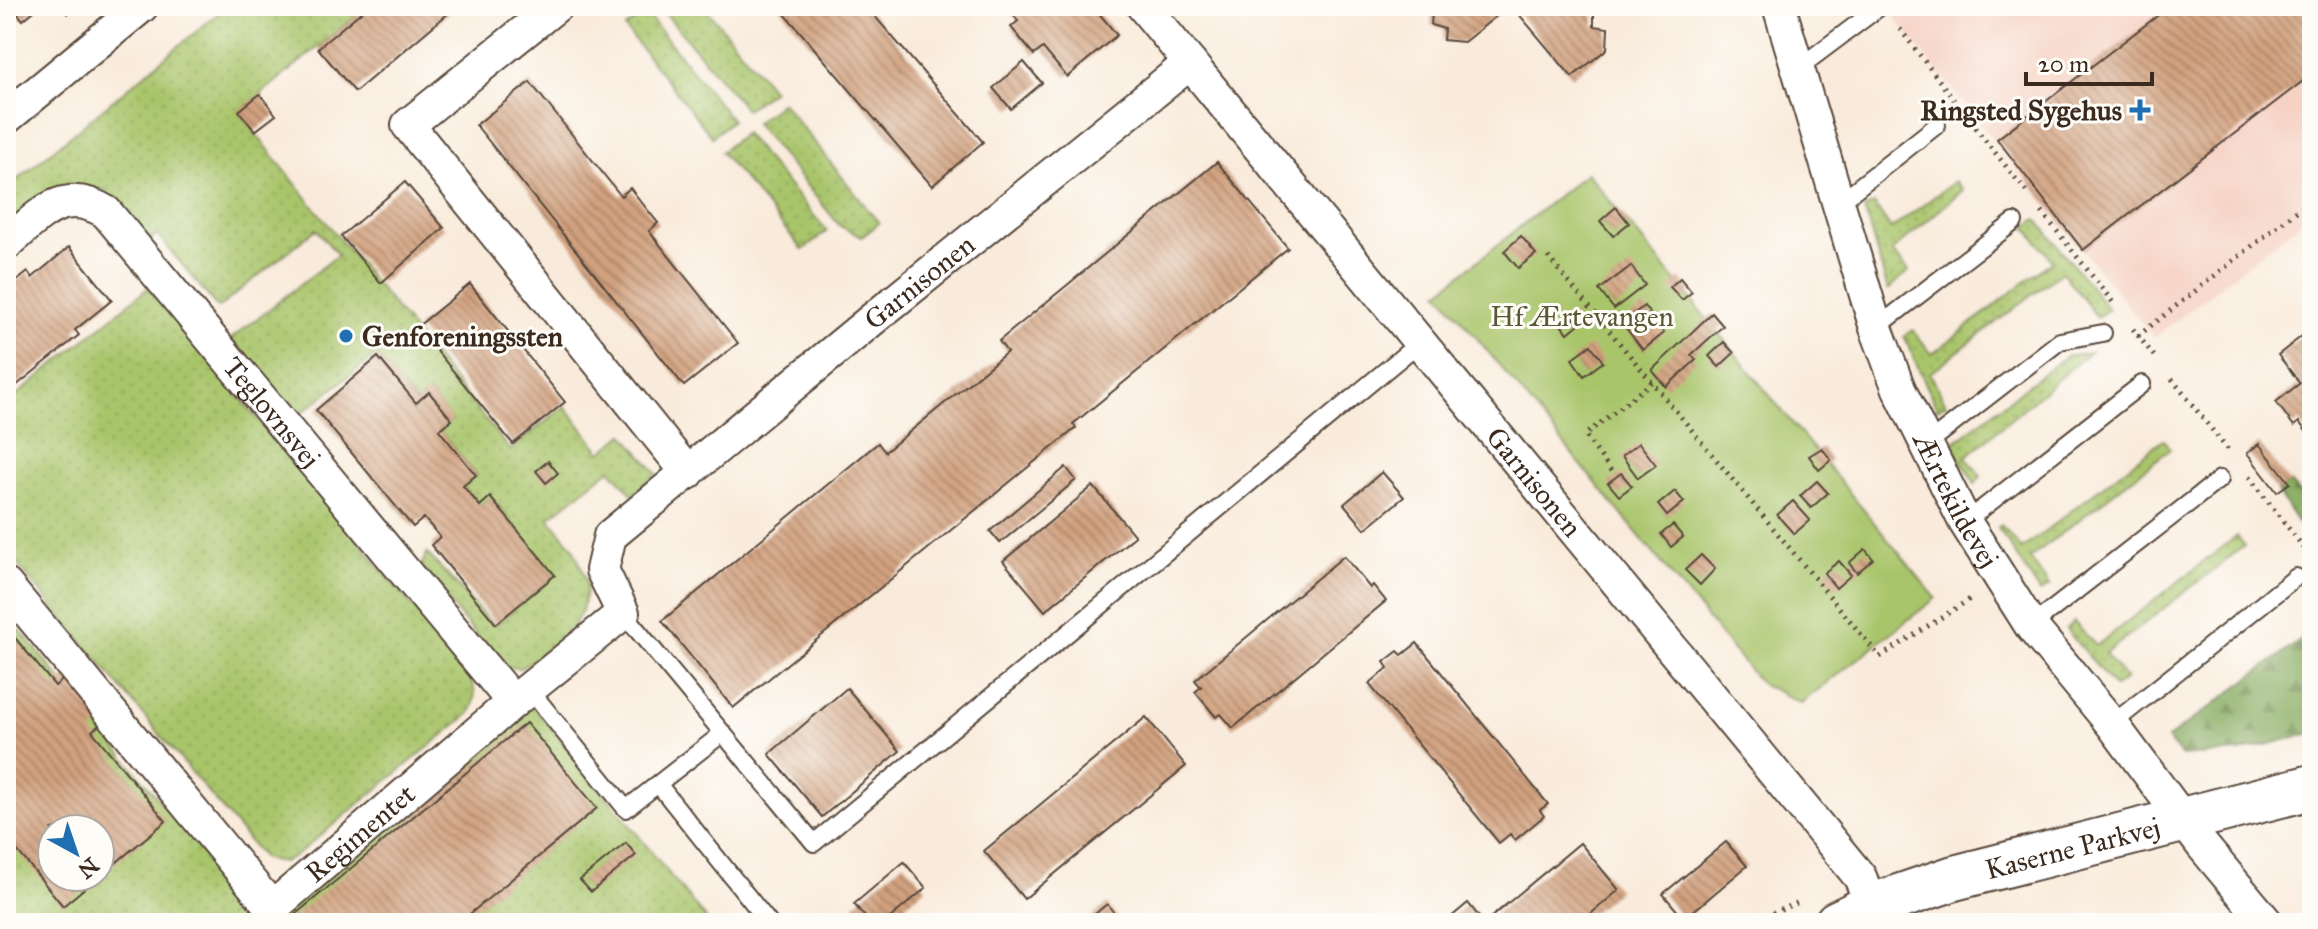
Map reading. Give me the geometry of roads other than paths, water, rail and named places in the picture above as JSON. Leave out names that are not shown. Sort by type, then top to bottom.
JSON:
[{"type":"street","points":[[6,118],[142,6]]},
{"type":"street","points":[[556,6],[408,125],[688,473]]},
{"type":"street","name":"Garnisonen","points":[[1143,6],[1860,877],[1854,914]]},
{"type":"street","name":"Ærtekildevej","points":[[1779,6],[1876,328],[1899,389],[1965,522],[2031,626],[2112,724],[2181,818],[2267,923]]},
{"type":"street","name":"Garnisonen","points":[[623,613],[602,570],[610,536],[1190,63]]},
{"type":"street","name":"Teglovnsvej","points":[[6,244],[48,209],[64,201],[79,200],[106,212],[522,696]]},
{"type":"street","name":"Regimentet","points":[[6,585],[272,908],[623,613]]},
{"type":"street","name":"Kaserne Parkvej","points":[[1854,914],[1954,878],[2312,787]]},
{"type":"lane","points":[[1797,69],[1886,12]]},
{"type":"lane","points":[[1837,204],[1937,125]]},
{"type":"lane","points":[[1876,328],[2014,222]]},
{"type":"lane","points":[[1927,444],[2060,341],[2103,333]]},
{"type":"lane","points":[[623,613],[814,843],[1420,342]]},
{"type":"lane","points":[[1965,522],[2142,384]]},
{"type":"lane","points":[[2031,626],[2220,479]]},
{"type":"lane","points":[[2112,724],[2296,577]]},
{"type":"lane","points":[[522,696],[626,809],[723,733]]},
{"type":"lane","points":[[658,784],[769,923]]},
{"type":"place","name":"Ringsted Sygehus","points":[[2140,110]]},
{"type":"place","name":"Genforeningssten","points":[[346,336]]},
{"type":"park label","name":"Hf Ærtevangen","points":[[1582,316]]}]
